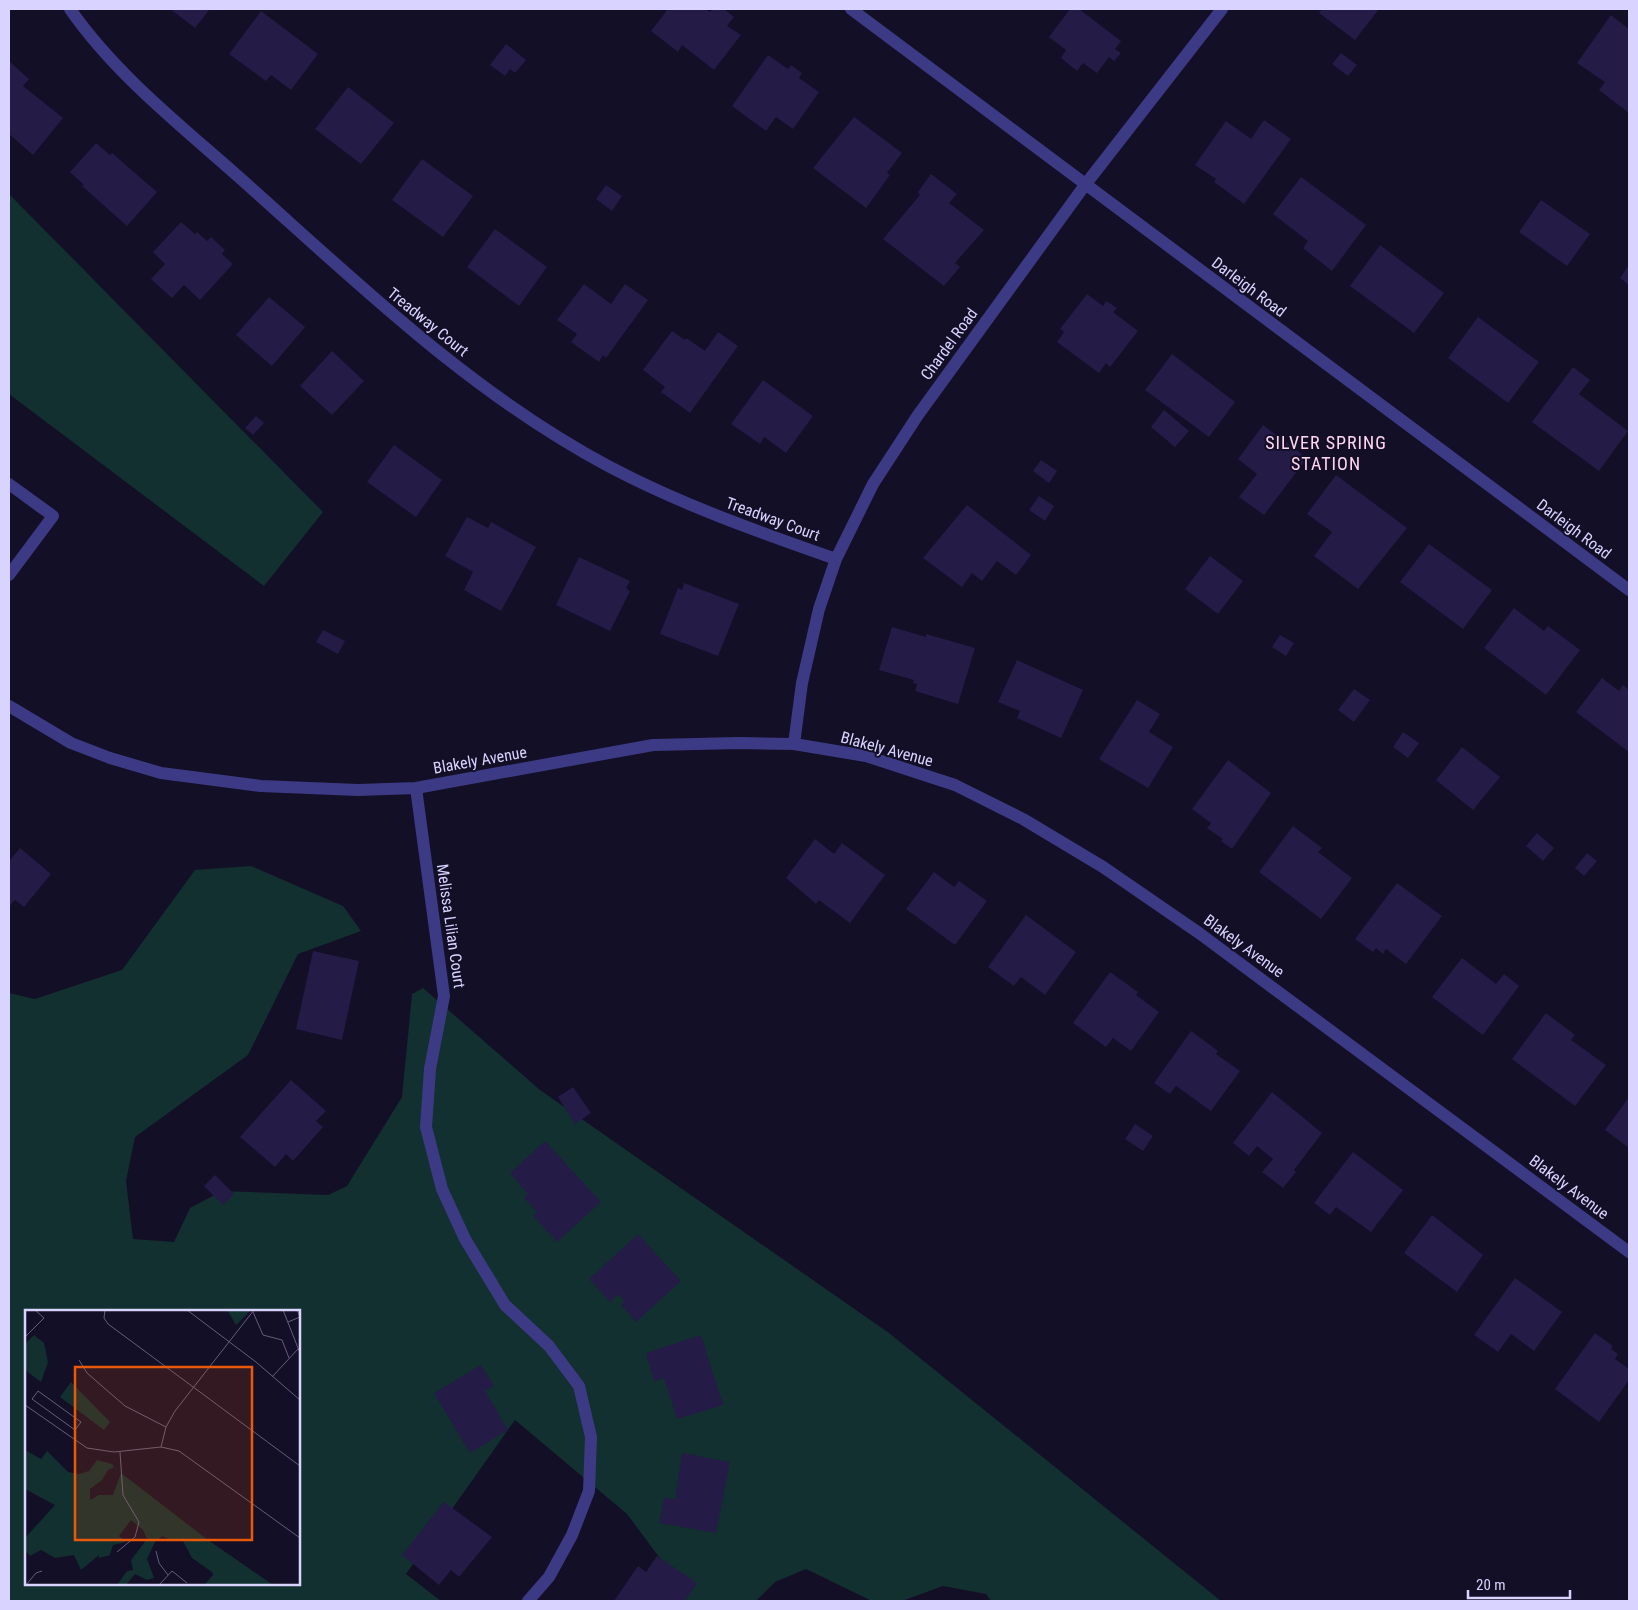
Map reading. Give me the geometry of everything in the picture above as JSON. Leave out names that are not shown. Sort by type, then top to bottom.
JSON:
[{"type":"street","name":"Treadway Court","points":[[70,9],[110,59],[172,117],[380,306],[467,374],[534,422],[608,466],[675,499],[836,559]]},
{"type":"street","name":"Darleigh Road","points":[[851,9],[1629,590]]},
{"type":"street","name":"Chardel Road","points":[[794,744],[802,684],[819,609],[836,559],[873,484],[918,415],[1085,185],[1222,9]]},
{"type":"street","points":[[9,484],[52,516],[9,575]]},
{"type":"street","name":"Blakely Avenue","points":[[9,706],[71,743],[110,758],[161,774],[262,786],[358,790],[416,788],[652,745],[794,744],[866,756],[955,785],[1023,819],[1103,867],[1199,933],[1629,1252]]},
{"type":"street","name":"Melissa Lilian Court","points":[[416,788],[444,996],[430,1069],[426,1127],[442,1189],[465,1239],[505,1305],[548,1346],[579,1386],[591,1437],[589,1491],[572,1535],[549,1577],[528,1601]]},
{"type":"green space","points":[[9,194],[323,512],[264,586],[9,394]]},
{"type":"green space","points":[[251,866],[343,906],[361,931],[298,954],[248,1055],[135,1137],[126,1181],[133,1239],[174,1242],[190,1208],[222,1191],[328,1195],[347,1186],[402,1097],[412,994],[423,988],[540,1090],[889,1333],[1221,1601],[991,1601],[986,1594],[943,1586],[902,1601],[872,1601],[806,1569],[775,1582],[756,1601],[662,1601],[662,1561],[627,1514],[515,1420],[406,1574],[441,1601],[9,1601],[9,993],[35,999],[122,970],[195,870]]},
{"type":"building","points":[[170,9],[210,9],[195,28]]},
{"type":"building","points":[[668,9],[705,9],[710,12],[713,9],[724,9],[734,17],[727,26],[741,35],[714,70],[682,45],[678,52],[651,31]]},
{"type":"building","points":[[1070,9],[1079,9],[1121,41],[1115,49],[1121,53],[1114,61],[1109,57],[1097,73],[1083,63],[1077,71],[1061,58],[1066,50],[1049,37]]},
{"type":"building","points":[[1322,9],[1379,9],[1355,40],[1319,13]]},
{"type":"building","points":[[261,11],[318,54],[291,90],[271,75],[266,81],[229,54]]},
{"type":"building","points":[[1611,15],[1629,29],[1629,113],[1599,90],[1605,82],[1577,63]]},
{"type":"building","points":[[506,44],[526,60],[515,73],[510,69],[505,76],[490,65]]},
{"type":"building","points":[[1341,53],[1357,65],[1348,76],[1332,64]]},
{"type":"building","points":[[768,55],[788,69],[791,65],[802,73],[799,78],[819,92],[793,129],[776,117],[766,131],[732,106]]},
{"type":"building","points":[[10,62],[29,79],[23,86],[63,118],[33,155],[9,134]]},
{"type":"building","points":[[348,87],[394,123],[361,164],[315,129]]},
{"type":"building","points":[[854,117],[902,153],[887,173],[890,175],[866,208],[813,168]]},
{"type":"building","points":[[1264,120],[1291,139],[1244,204],[1214,182],[1216,179],[1195,165],[1226,121],[1251,139]]},
{"type":"building","points":[[96,143],[110,155],[112,153],[157,192],[127,226],[82,186],[84,185],[70,172]]},
{"type":"building","points":[[422,159],[473,196],[443,237],[392,200]]},
{"type":"building","points":[[931,174],[957,194],[949,203],[984,230],[955,263],[960,267],[944,286],[883,239],[920,195],[918,192]]},
{"type":"building","points":[[1301,177],[1366,225],[1332,271],[1303,248],[1308,241],[1273,214]]},
{"type":"building","points":[[606,185],[622,196],[612,211],[596,199]]},
{"type":"building","points":[[1541,200],[1590,234],[1567,266],[1519,232]]},
{"type":"building","points":[[181,222],[207,241],[211,237],[225,250],[222,254],[233,264],[200,300],[184,285],[172,298],[151,279],[165,264],[153,252]]},
{"type":"building","points":[[495,229],[547,267],[519,306],[467,267]]},
{"type":"building","points":[[1380,245],[1444,293],[1414,333],[1350,286]]},
{"type":"building","points":[[1629,265],[1629,285],[1620,278]]},
{"type":"building","points":[[584,284],[611,304],[625,284],[648,300],[606,358],[603,355],[599,362],[571,342],[577,334],[557,320]]},
{"type":"building","points":[[1087,294],[1103,306],[1106,301],[1117,308],[1113,312],[1138,331],[1110,367],[1106,363],[1099,373],[1057,342],[1064,332],[1060,329]]},
{"type":"building","points":[[269,297],[305,327],[272,366],[236,335]]},
{"type":"building","points":[[1478,317],[1539,362],[1508,403],[1448,358]]},
{"type":"building","points":[[672,331],[705,351],[718,332],[738,346],[690,413],[661,392],[665,387],[643,370]]},
{"type":"building","points":[[332,351],[364,381],[332,415],[300,386]]},
{"type":"building","points":[[1172,354],[1235,402],[1209,437],[1145,390]]},
{"type":"building","points":[[1573,367],[1590,380],[1579,394],[1628,431],[1599,471],[1532,422]]},
{"type":"building","points":[[763,380],[813,416],[786,453],[764,437],[760,444],[731,424]]},
{"type":"building","points":[[1164,410],[1189,431],[1175,447],[1151,427]]},
{"type":"building","points":[[256,416],[264,423],[253,435],[245,428]]},
{"type":"building","points":[[1263,425],[1307,458],[1264,515],[1239,497],[1257,474],[1238,459]]},
{"type":"building","points":[[394,445],[442,480],[416,517],[367,482]]},
{"type":"building","points":[[1041,460],[1057,471],[1049,483],[1033,471]]},
{"type":"building","points":[[1336,475],[1407,528],[1358,589],[1314,556],[1332,532],[1307,514]]},
{"type":"building","points":[[1039,496],[1054,506],[1045,521],[1029,510]]},
{"type":"building","points":[[967,505],[1031,555],[1016,575],[997,561],[982,581],[972,573],[962,587],[923,558]]},
{"type":"building","points":[[467,517],[488,528],[491,522],[536,547],[501,611],[464,590],[473,572],[445,556]]},
{"type":"building","points":[[1429,544],[1492,590],[1463,629],[1400,582]]},
{"type":"building","points":[[1210,556],[1243,581],[1218,614],[1185,589]]},
{"type":"building","points":[[579,557],[630,581],[626,588],[630,591],[610,631],[556,605]]},
{"type":"building","points":[[684,583],[739,604],[718,656],[660,634],[678,588],[682,590]]},
{"type":"building","points":[[1514,608],[1544,631],[1548,626],[1580,650],[1546,695],[1484,648]]},
{"type":"building","points":[[892,627],[926,637],[926,634],[975,648],[958,704],[915,691],[917,684],[913,683],[914,680],[879,670]]},
{"type":"building","points":[[323,630],[345,641],[338,654],[316,642]]},
{"type":"building","points":[[1280,635],[1294,643],[1286,656],[1272,647]]},
{"type":"building","points":[[1017,660],[1083,690],[1061,738],[1017,718],[1020,711],[998,702]]},
{"type":"building","points":[[1602,678],[1619,691],[1623,685],[1629,690],[1629,752],[1576,712]]},
{"type":"building","points":[[1354,689],[1370,700],[1354,722],[1338,710]]},
{"type":"building","points":[[1137,700],[1160,714],[1149,732],[1173,747],[1148,788],[1099,759]]},
{"type":"building","points":[[1403,732],[1419,743],[1408,758],[1393,747]]},
{"type":"building","points":[[1462,747],[1500,777],[1473,810],[1436,780]]},
{"type":"building","points":[[1228,760],[1271,793],[1232,849],[1221,841],[1223,839],[1207,828],[1211,823],[1192,809]]},
{"type":"building","points":[[1293,826],[1322,848],[1318,852],[1352,878],[1321,919],[1259,872]]},
{"type":"building","points":[[1537,833],[1554,848],[1543,861],[1526,846]]},
{"type":"building","points":[[815,839],[834,854],[842,843],[885,875],[850,923],[819,900],[816,904],[786,878]]},
{"type":"building","points":[[20,848],[51,874],[24,907],[15,900],[9,907],[9,861]]},
{"type":"building","points":[[1587,853],[1597,861],[1584,876],[1575,868]]},
{"type":"building","points":[[934,872],[954,887],[959,881],[987,901],[955,945],[906,909]]},
{"type":"building","points":[[1397,883],[1442,916],[1406,964],[1386,949],[1383,954],[1376,948],[1373,952],[1355,939]]},
{"type":"building","points":[[1026,915],[1076,952],[1045,995],[1021,977],[1014,986],[988,967]]},
{"type":"building","points":[[313,951],[359,961],[342,1040],[296,1029]]},
{"type":"building","points":[[1462,958],[1496,984],[1504,974],[1519,986],[1483,1035],[1432,997]]},
{"type":"building","points":[[1110,972],[1138,992],[1136,995],[1159,1012],[1131,1051],[1113,1038],[1106,1047],[1073,1023]]},
{"type":"building","points":[[1546,1013],[1575,1035],[1571,1040],[1606,1065],[1575,1106],[1512,1059]]},
{"type":"building","points":[[1191,1031],[1218,1051],[1216,1054],[1240,1071],[1211,1111],[1176,1086],[1170,1094],[1154,1083]]},
{"type":"building","points":[[291,1080],[326,1111],[316,1121],[323,1127],[293,1161],[286,1154],[275,1167],[240,1137]]},
{"type":"building","points":[[573,1087],[591,1113],[575,1124],[558,1097]]},
{"type":"building","points":[[1272,1092],[1322,1133],[1283,1188],[1262,1172],[1273,1159],[1257,1146],[1249,1156],[1233,1143]]},
{"type":"building","points":[[1629,1097],[1629,1148],[1605,1130]]},
{"type":"building","points":[[1135,1124],[1153,1136],[1143,1151],[1125,1139]]},
{"type":"building","points":[[545,1141],[601,1202],[557,1242],[533,1216],[537,1212],[524,1198],[528,1194],[510,1173]]},
{"type":"building","points":[[1353,1152],[1403,1190],[1371,1232],[1336,1207],[1330,1215],[1314,1203]]},
{"type":"building","points":[[215,1175],[234,1194],[223,1205],[204,1186]]},
{"type":"building","points":[[1432,1215],[1483,1255],[1457,1292],[1404,1253]]},
{"type":"building","points":[[638,1234],[681,1281],[636,1322],[621,1305],[624,1301],[618,1294],[610,1302],[589,1279]]},
{"type":"building","points":[[1515,1278],[1562,1312],[1534,1351],[1511,1334],[1498,1352],[1474,1335]]},
{"type":"building","points":[[1595,1333],[1613,1346],[1611,1349],[1618,1354],[1615,1359],[1629,1369],[1629,1380],[1599,1422],[1555,1389]]},
{"type":"building","points":[[701,1335],[723,1405],[677,1419],[664,1378],[654,1381],[646,1353]]},
{"type":"building","points":[[481,1365],[494,1386],[485,1391],[508,1430],[470,1453],[434,1393]]},
{"type":"building","points":[[682,1453],[730,1462],[716,1533],[659,1523],[664,1498],[675,1499]]},
{"type":"building","points":[[444,1502],[492,1537],[459,1577],[451,1570],[439,1585],[402,1555]]},
{"type":"building","points":[[657,1556],[697,1583],[685,1601],[614,1601],[638,1566],[646,1572]]},
{"type":"district","name":"SILVER SPRING STATION","points":[[1326,452]]}]
